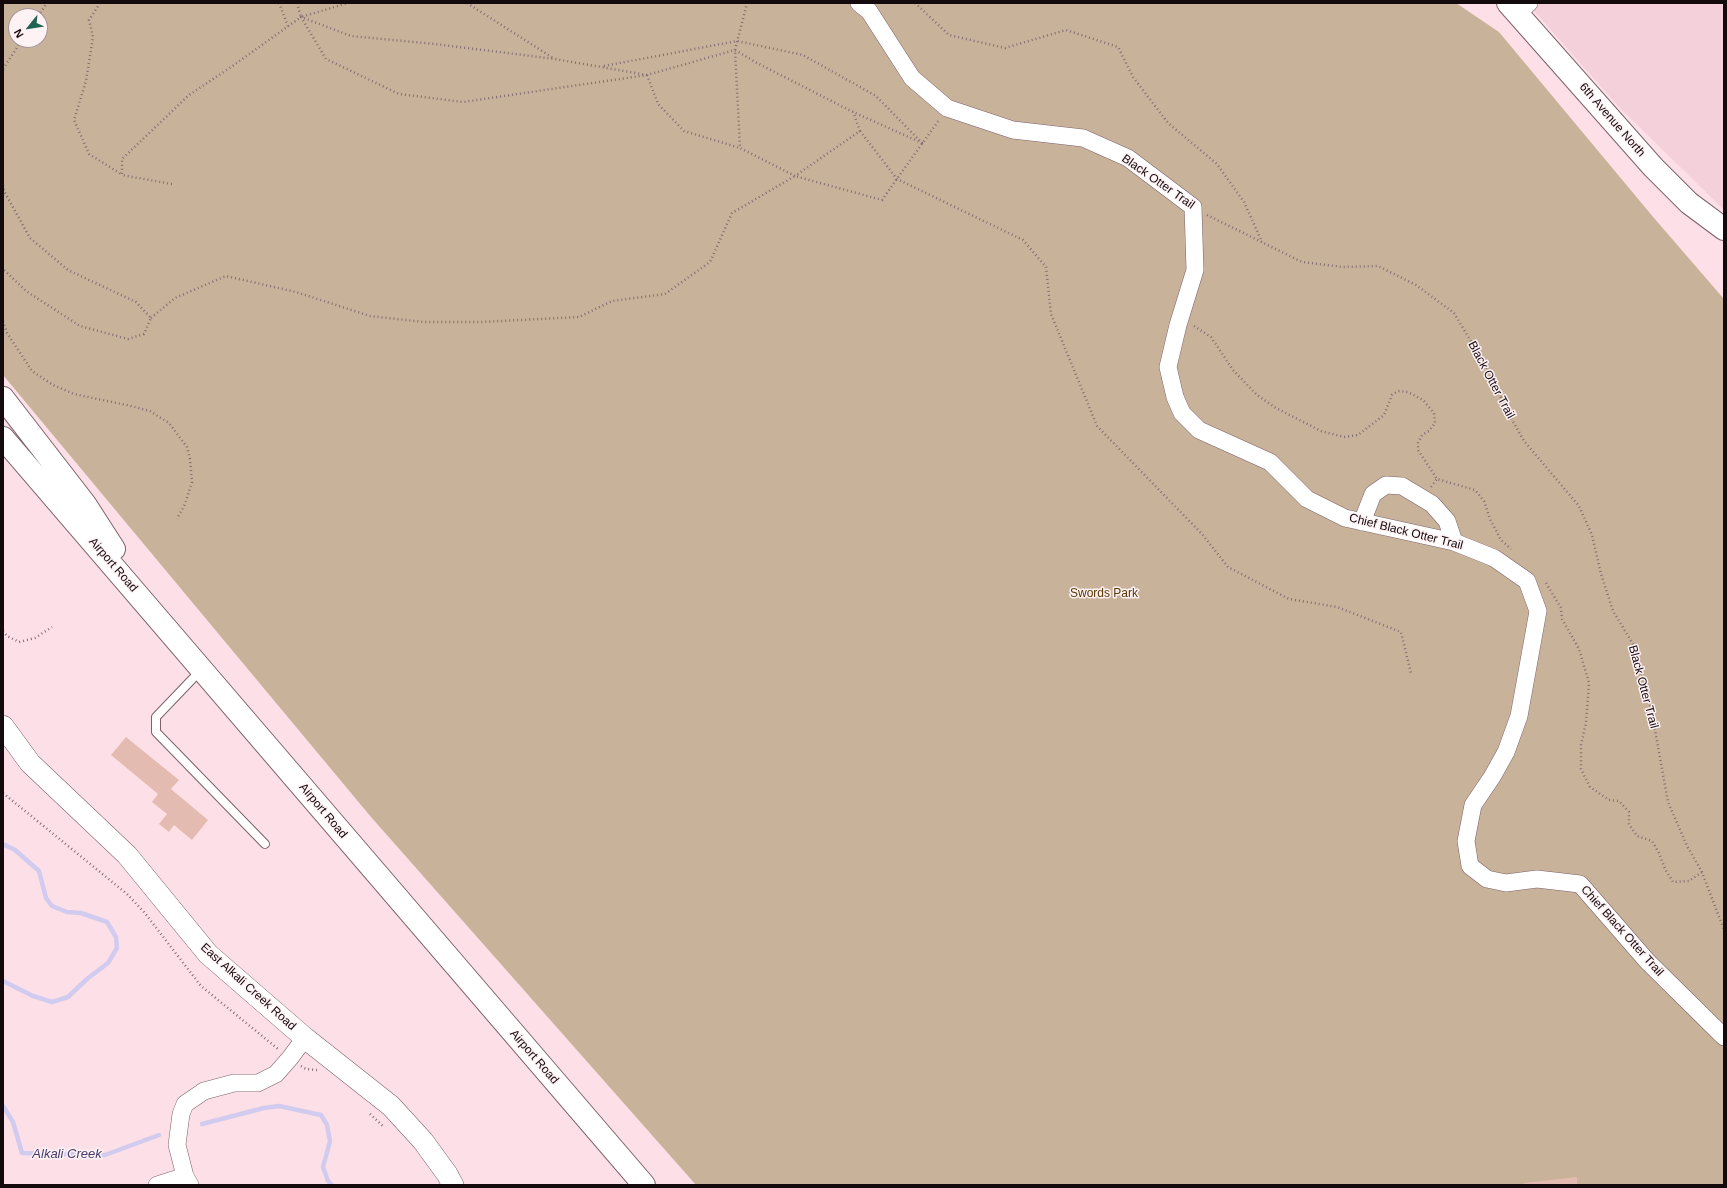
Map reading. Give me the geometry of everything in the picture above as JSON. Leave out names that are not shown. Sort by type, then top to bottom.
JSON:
[{"type":"main road","name":"6th Avenue North","points":[[1518,6],[1653,167],[1689,203],[1724,229]]},
{"type":"main road","points":[[3,398],[85,504],[155,614]]},
{"type":"main road","name":"Airport Road","points":[[3,438],[644,1185]]},
{"type":"street","name":"Black Otter Trail","points":[[859,3],[868,11],[912,78],[947,108],[1013,130],[1082,138],[1128,158],[1193,208]]},
{"type":"street","name":"Chief Black Otter Trail","points":[[1193,208],[1195,270],[1178,325],[1168,367],[1175,398],[1182,413],[1199,430],[1270,462],[1307,499],[1345,518],[1454,542],[1494,558],[1527,582],[1538,611],[1519,716],[1506,752],[1492,777],[1473,805],[1466,841],[1470,866],[1487,879],[1500,882],[1537,879],[1580,884],[1648,961],[1724,1037]]},
{"type":"street","points":[[1362,522],[1373,494],[1386,485],[1402,486],[1432,504],[1447,521],[1454,542]]},
{"type":"street","name":"East Alkali Creek Road","points":[[3,726],[30,763],[127,855],[208,954],[305,1038],[392,1106],[423,1141],[447,1174],[453,1185]]},
{"type":"street","points":[[157,1185],[188,1180],[177,1145],[181,1114],[185,1104],[204,1091],[234,1082],[258,1083],[276,1074],[305,1038]]},
{"type":"lane","points":[[202,669],[156,717],[156,732],[265,844]]},
{"type":"path","points":[[100,3],[89,20],[94,37],[86,81],[74,120],[90,154],[122,174],[172,184]]},
{"type":"path","points":[[279,3],[288,26]]},
{"type":"path","points":[[296,3],[301,16],[326,59],[399,94],[463,102],[647,75],[735,50],[757,63],[853,112],[922,143]]},
{"type":"path","points":[[122,174],[122,158],[189,95],[234,66],[301,16],[348,3]]},
{"type":"path","points":[[467,3],[555,59]]},
{"type":"path","points":[[740,148],[735,50],[746,3]]},
{"type":"path","points":[[915,3],[949,35],[1005,48],[1066,30],[1118,47],[1133,77],[1168,123],[1217,164],[1244,202],[1262,242]]},
{"type":"path","points":[[301,16],[352,36],[435,44],[555,59],[647,75]]},
{"type":"path","points":[[602,67],[737,41],[803,55],[876,96],[922,143]]},
{"type":"path","points":[[3,70],[17,48]]},
{"type":"path","points":[[647,75],[658,104],[684,130],[740,148],[795,176],[882,200],[947,108]]},
{"type":"path","points":[[853,112],[860,132],[897,179],[1023,240],[1046,266],[1051,314],[1097,426],[1202,534],[1228,567],[1289,599],[1337,607],[1401,632],[1411,673]]},
{"type":"path","points":[[3,269],[26,291],[80,326],[128,339],[144,334],[151,318],[175,298],[226,276],[296,292],[370,316],[385,318],[431,322],[481,322],[579,317],[612,301],[665,294],[710,262],[732,213],[795,176],[860,132]]},
{"type":"path","points":[[3,185],[4,191],[30,238],[68,270],[136,302],[151,318]]},
{"type":"path","name":"Black Otter Trail","points":[[1193,208],[1302,262],[1342,267],[1378,266],[1416,285],[1454,314],[1491,375],[1506,408],[1524,441],[1579,506],[1592,535],[1601,574],[1614,610],[1636,649],[1651,708],[1668,802],[1686,846],[1702,872],[1724,930]]},
{"type":"path","points":[[3,321],[7,334],[32,371],[53,385],[74,394],[150,411],[169,423],[187,446],[192,482],[185,504],[177,519]]},
{"type":"path","points":[[3,631],[7,636],[19,642],[35,638],[52,627]]},
{"type":"shaded area","points":[[1527,3],[1724,3],[1724,210],[1618,106]]},
{"type":"green space","name":"Swords Park","points":[[3,3],[1456,3],[1499,32],[1654,218],[1724,299],[1724,1185],[696,1185],[371,817],[3,375]]},
{"type":"building","points":[[126,737],[179,780],[171,789],[208,820],[192,840],[174,825],[169,832],[159,824],[167,814],[152,802],[158,794],[111,755]]},
{"type":"building","points":[[1577,1177],[1577,1185],[1524,1185],[1524,1183]]},
{"type":"waterway","name":"Alkali Creek","points":[[3,844],[15,850],[39,871],[46,898],[52,906],[67,912],[81,913],[107,922],[116,937],[117,948],[108,963],[87,979],[68,997],[52,1002],[33,996],[3,981]]},
{"type":"waterway","name":"Alkali Creek","points":[[3,1106],[13,1122],[22,1153],[105,1155],[159,1135]]},
{"type":"waterway","name":"Alkali Creek","points":[[202,1124],[264,1108],[279,1106],[321,1115],[327,1125],[330,1141],[323,1167],[328,1181],[332,1185]]}]
